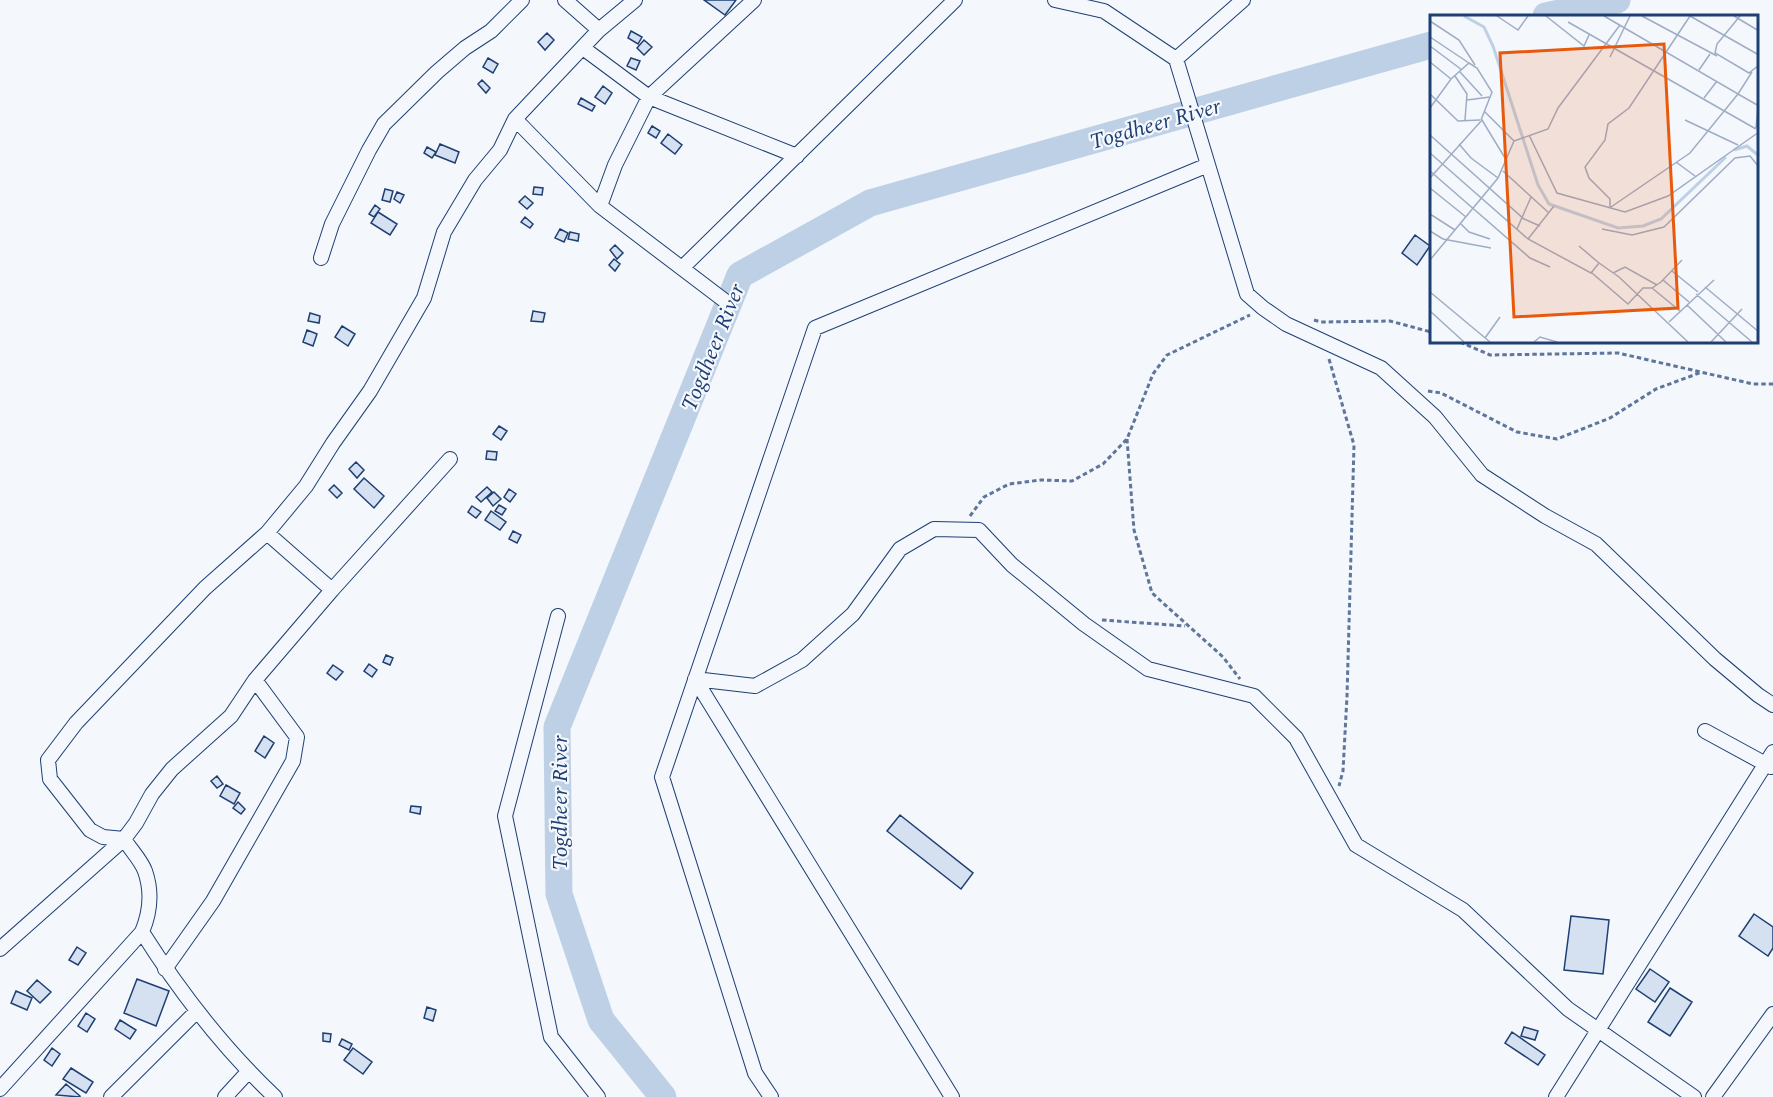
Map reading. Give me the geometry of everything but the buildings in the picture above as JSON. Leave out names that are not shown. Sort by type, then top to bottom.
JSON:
[{"type":"street","points":[[321,258],[332,224],[384,124],[437,72],[465,48],[491,31],[522,0]]},
{"type":"street","points":[[565,0],[599,30]]},
{"type":"street","points":[[124,839],[103,837],[90,830],[50,779],[48,760],[76,723],[205,588],[267,533],[306,486],[370,391],[424,298],[444,232],[475,180],[500,150],[515,119],[599,30],[635,0]]},
{"type":"street","points":[[600,206],[615,165],[649,98],[754,0]]},
{"type":"street","points":[[682,268],[955,0]]},
{"type":"street","points":[[1056,0],[1104,11],[1176,59],[1247,294],[1287,324],[1381,368],[1435,417],[1482,474],[1545,516],[1596,544],[1714,659],[1773,705]]},
{"type":"street","points":[[1176,59],[1244,0]]},
{"type":"street","points":[[583,48],[649,98],[796,156]]},
{"type":"street","points":[[515,119],[600,206],[729,304]]},
{"type":"street","points":[[771,1097],[755,1073],[662,777],[815,328],[1208,165]]},
{"type":"street","points":[[0,949],[124,839],[152,794],[172,769],[231,716],[255,680],[332,590],[450,459]]},
{"type":"street","points":[[695,679],[755,686],[802,660],[853,614],[900,549],[934,529],[979,530],[1012,565],[1075,617],[1148,669],[1254,696],[1296,738],[1356,845],[1463,910],[1568,1009],[1694,1097]]},
{"type":"street","points":[[267,533],[332,590]]},
{"type":"street","points":[[558,616],[505,816],[551,1037],[598,1097]]},
{"type":"street","points":[[695,679],[952,1097]]},
{"type":"street","points":[[165,969],[213,901],[293,761],[297,737],[255,680]]},
{"type":"street","points":[[1705,731],[1769,766]]},
{"type":"street","points":[[1556,1097],[1769,766],[1773,752]]},
{"type":"street","points":[[0,1089],[142,932],[148,917],[150,897],[145,871],[124,839]]},
{"type":"street","points":[[142,932],[196,1012],[248,1072],[275,1097]]},
{"type":"street","points":[[111,1097],[196,1012]]},
{"type":"street","points":[[1713,1097],[1773,1014]]},
{"type":"street","points":[[225,1097],[248,1072]]},
{"type":"path","points":[[960,530],[984,497],[1009,484],[1041,480],[1072,481],[1102,464],[1127,439],[1153,374],[1167,355],[1263,308]]},
{"type":"path","points":[[1310,319],[1321,322],[1390,321],[1430,332]]},
{"type":"path","points":[[1324,342],[1354,445],[1343,771],[1334,806]]},
{"type":"path","points":[[1465,344],[1491,355],[1618,353],[1753,384],[1773,384]]},
{"type":"path","points":[[1400,385],[1441,393],[1517,432],[1557,439],[1610,418],[1656,390],[1702,372]]},
{"type":"path","points":[[1127,439],[1134,530],[1152,593],[1223,657],[1254,696]]},
{"type":"path","points":[[1075,617],[1186,626]]},
{"type":"waterway","name":"Togdheer River","points":[[1550,15],[1617,0]]},
{"type":"waterway","name":"Togdheer River","points":[[663,1097],[601,1020],[559,894],[557,727],[740,275],[870,203],[1430,45]]}]
